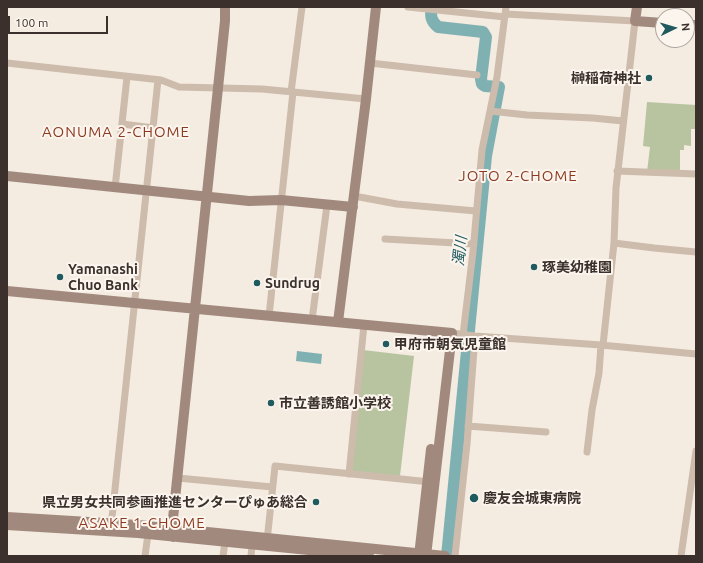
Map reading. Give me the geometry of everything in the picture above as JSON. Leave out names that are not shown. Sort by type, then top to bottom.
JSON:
[{"type":"street","points":[[173,533],[225,21],[225,7]]},
{"type":"street","points":[[269,316],[302,7]]},
{"type":"street","points":[[338,322],[376,7]]},
{"type":"street","points":[[408,7],[451,11],[655,22]]},
{"type":"street","points":[[587,452],[592,410],[599,373],[614,243],[617,171],[637,7]]},
{"type":"street","points":[[464,335],[482,150],[496,82],[505,13]]},
{"type":"street","points":[[7,63],[158,80],[180,87],[262,90],[366,99]]},
{"type":"street","points":[[370,63],[477,75]]},
{"type":"street","points":[[115,188],[127,77]]},
{"type":"street","points":[[111,527],[158,80]]},
{"type":"street","points":[[490,111],[527,115],[623,121]]},
{"type":"street","points":[[122,124],[154,128]]},
{"type":"street","points":[[617,171],[696,174]]},
{"type":"street","points":[[7,176],[249,201],[281,200],[352,207]]},
{"type":"street","points":[[354,196],[397,204],[476,211]]},
{"type":"street","points":[[312,320],[327,205]]},
{"type":"street","points":[[385,239],[474,244]]},
{"type":"street","points":[[614,243],[696,252]]},
{"type":"street","points":[[7,291],[464,335],[602,345],[696,354]]},
{"type":"street","points":[[349,474],[364,325]]},
{"type":"street","points":[[423,555],[449,333]]},
{"type":"street","points":[[455,556],[467,444],[475,336]]},
{"type":"street","points":[[468,426],[546,432]]},
{"type":"street","points":[[681,556],[694,485],[696,451]]},
{"type":"street","points":[[267,542],[275,466],[431,482]]},
{"type":"street","points":[[178,478],[272,487]]},
{"type":"street","points":[[7,517],[267,542],[441,556]]},
{"type":"street","points":[[7,525],[111,527],[148,534],[173,533],[252,545],[267,542],[316,554],[369,556]]},
{"type":"street","points":[[145,556],[148,534]]},
{"type":"street","points":[[223,556],[225,542]]},
{"type":"street","points":[[251,556],[252,545]]},
{"type":"green space","points":[[647,102],[696,105],[696,129],[691,129],[691,146],[684,145],[684,150],[680,150],[680,173],[647,172],[650,147],[643,146]]},
{"type":"green space","points":[[363,350],[414,356],[400,476],[353,471],[351,469]]},
{"type":"water","points":[[297,351],[322,354],[321,364],[296,361]]},
{"type":"waterway","name":"濁川","points":[[432,7],[432,18],[438,27],[483,32],[486,37],[481,79],[482,84],[485,86],[499,87],[486,156],[447,556]]},
{"type":"place","name":"榊稲荷神社","points":[[649,78]]},
{"type":"place","name":"琢美幼稚園","points":[[534,267]]},
{"type":"place","name":"Yamanashi Chuo Bank","points":[[60,277]]},
{"type":"place","name":"Sundrug","points":[[257,283]]},
{"type":"place","name":"甲府市朝気児童館","points":[[386,344]]},
{"type":"place","name":"市立善誘館小学校","points":[[271,403]]},
{"type":"place","name":"慶友会城東病院","points":[[474,498]]},
{"type":"place","name":"県立男女共同参画推進センターぴゅあ総合","points":[[316,502]]},
{"type":"district","name":"AONUMA 2-CHOME","points":[[116,132]]},
{"type":"district","name":"JOTO 2-CHOME","points":[[518,176]]},
{"type":"district","name":"ASAKE 1-CHOME","points":[[142,523]]}]
